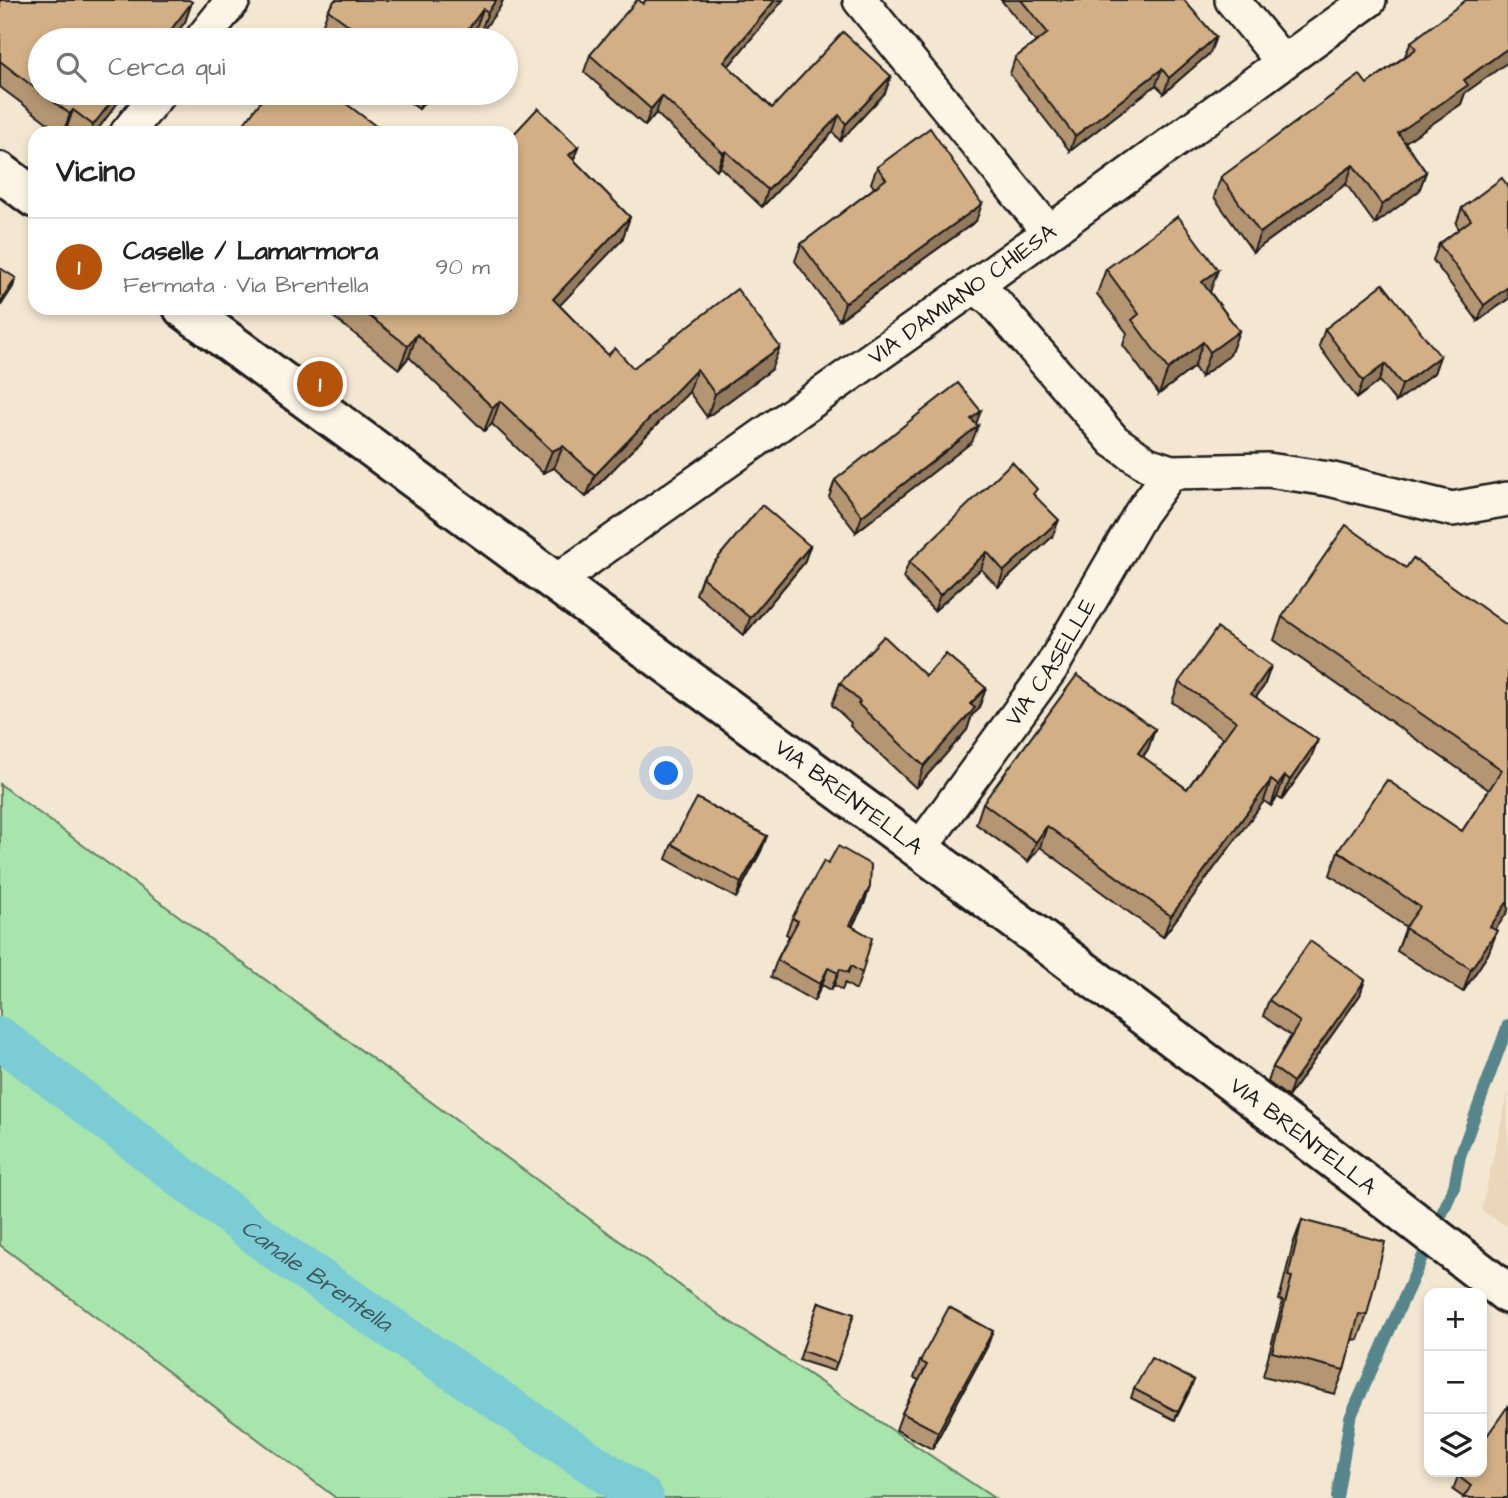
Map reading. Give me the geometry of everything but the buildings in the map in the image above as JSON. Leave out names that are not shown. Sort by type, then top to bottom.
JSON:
[{"type":"main road","points":[[0,172],[28,193]]},
{"type":"main road","name":"VIA BRENTELLA","points":[[192,315],[554,583],[921,847],[1407,1218],[1458,1253],[1508,1294]]},
{"type":"street","points":[[211,28],[233,0]]},
{"type":"street","points":[[860,0],[1049,232]]},
{"type":"street","points":[[1232,0],[1283,62]]},
{"type":"street","name":"VIA DAMIANO CHIESA","points":[[554,583],[975,286],[1369,0]]},
{"type":"street","points":[[133,126],[149,105]]},
{"type":"street","points":[[975,286],[994,302],[1114,441],[1147,464],[1171,472],[1268,470],[1329,479],[1452,509],[1508,499]]},
{"type":"street","name":"VIA CASELLE","points":[[921,847],[1051,668],[1141,513],[1171,472]]},
{"type":"shaded area","points":[[1508,1093],[1508,1227],[1481,1210]]},
{"type":"green space","points":[[0,784],[720,1315],[994,1498],[336,1498],[0,1245]]},
{"type":"waterway","points":[[1337,1498],[1350,1418],[1454,1187],[1460,1156],[1508,1025]]},
{"type":"waterway","name":"Canale Brentella","points":[[0,1038],[282,1254],[643,1498]]},
{"type":"place","name":"Caselle / Lamarmora","points":[[320,384]]}]
